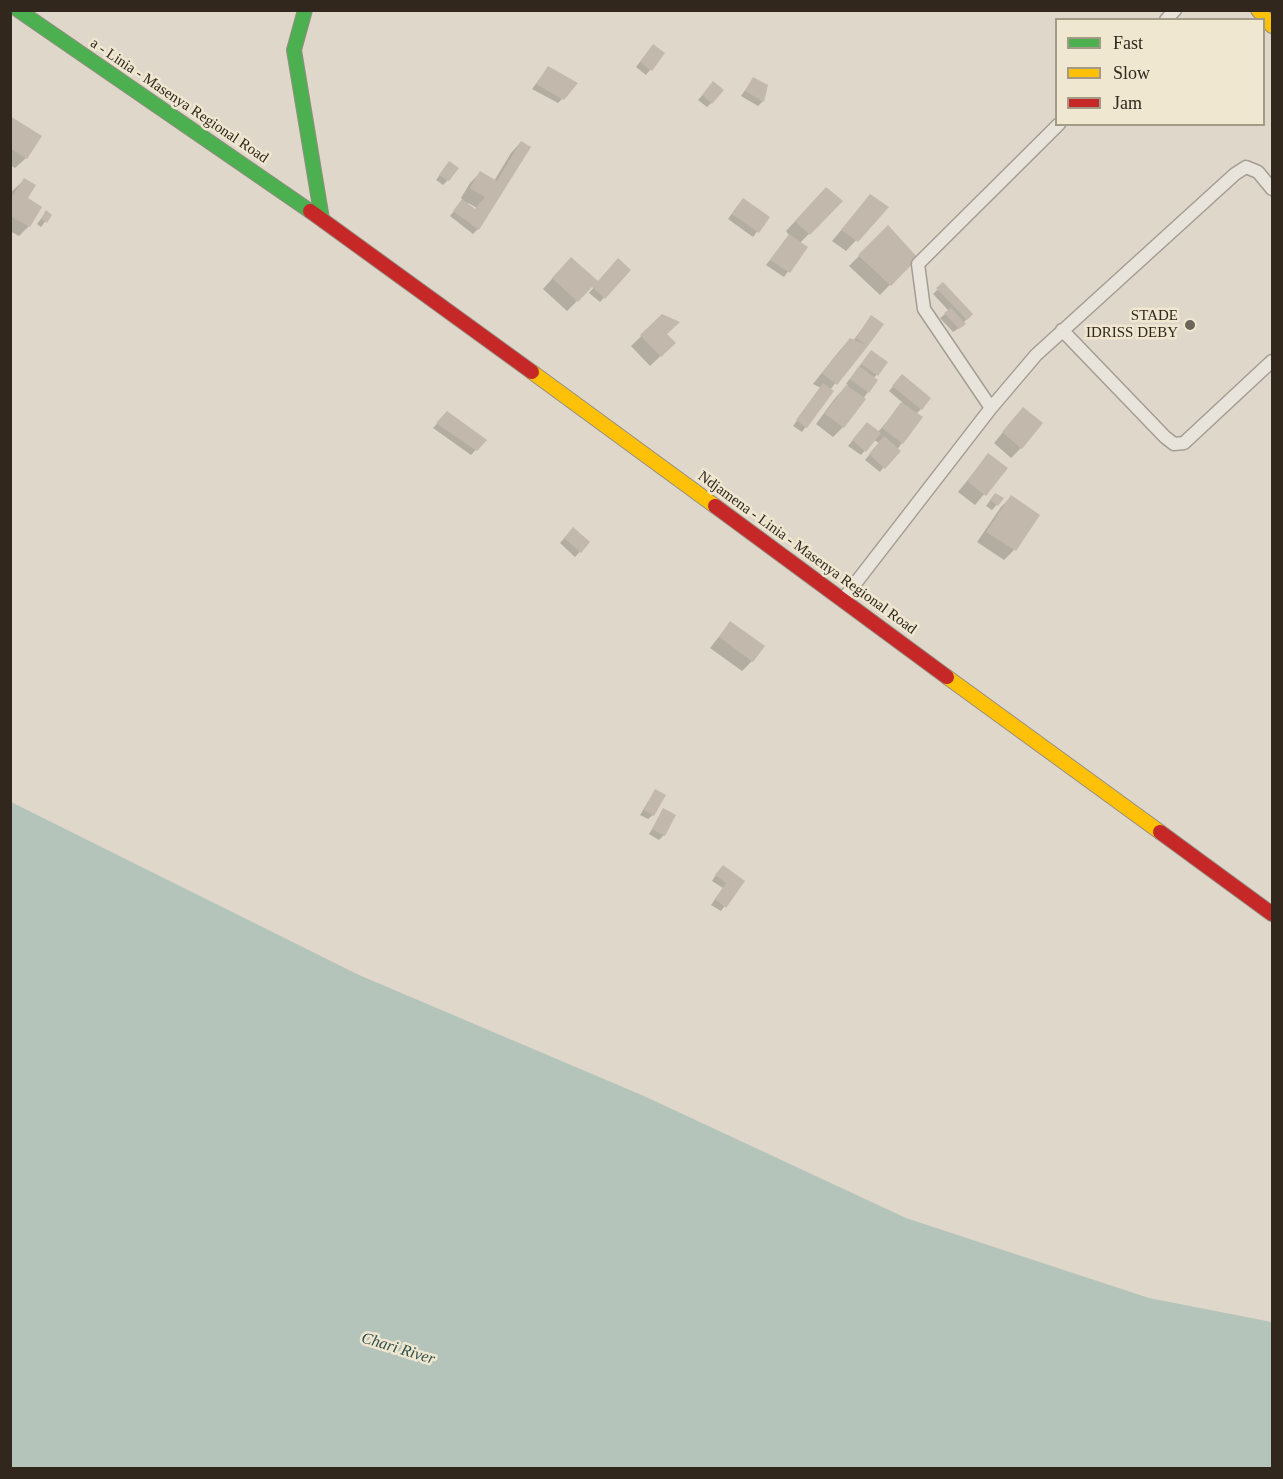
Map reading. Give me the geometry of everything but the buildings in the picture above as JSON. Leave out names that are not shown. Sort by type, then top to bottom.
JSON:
[{"type":"main road","name":"a - Linia - Masenya Regional Road","points":[[18,10],[322,219]]},
{"type":"main road","points":[[304,10],[294,50],[322,219]]},
{"type":"main road","points":[[1258,10],[1272,26]]},
{"type":"main road","name":"Ndjamena - Linia - Masenya Regional Road","points":[[322,219],[1272,914]]},
{"type":"lane","points":[[991,408],[924,309],[918,264],[1057,126]]},
{"type":"lane","points":[[843,599],[991,408],[1036,355],[1062,330],[1235,174],[1246,167],[1258,172],[1272,189]]},
{"type":"lane","points":[[1062,330],[1174,444],[1184,443],[1272,361]]},
{"type":"water","name":"Chari River","points":[[11,802],[359,975],[644,1096],[906,1218],[1149,1298],[1272,1322],[1272,1468],[11,1468]]},
{"type":"traffic: fast","points":[[18,10],[310,211]]},
{"type":"traffic: fast","points":[[305,10],[294,50],[322,219]]},
{"type":"traffic: slow","points":[[1258,10],[1272,26]]},
{"type":"traffic: slow","points":[[532,372],[715,506]]},
{"type":"traffic: slow","points":[[947,677],[1160,832]]},
{"type":"traffic: jam","points":[[310,211],[532,372]]},
{"type":"traffic: jam","points":[[715,506],[947,677]]},
{"type":"traffic: jam","points":[[1160,832],[1272,914]]},
{"type":"place","name":"STADE IDRISS DEBY","points":[[1190,325]]}]
